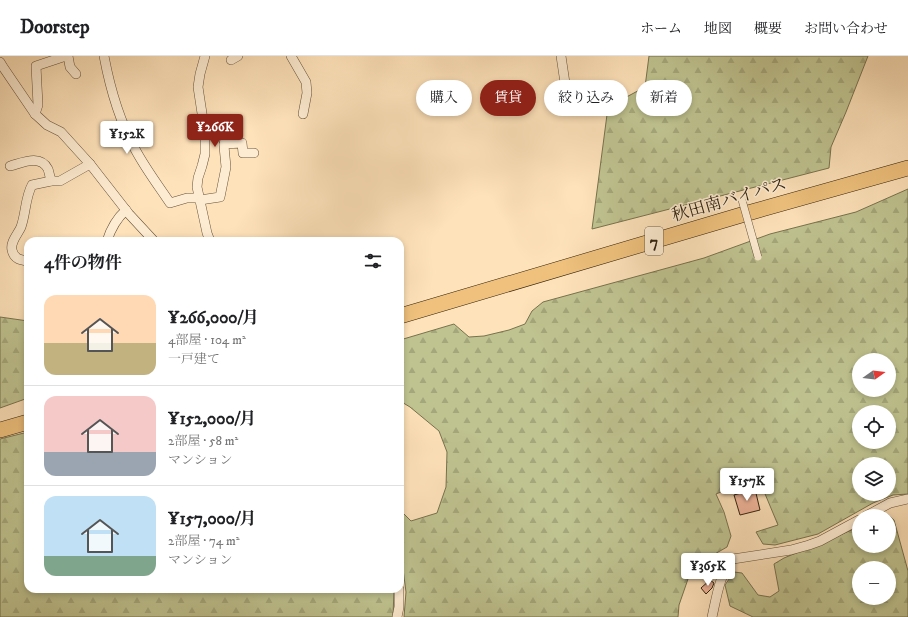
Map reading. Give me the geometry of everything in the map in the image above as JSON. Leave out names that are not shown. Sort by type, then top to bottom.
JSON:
[{"type":"highway","name":"秋田南バイパス","points":[[404,315],[748,213],[908,168]]},
{"type":"highway","points":[[0,430],[24,423]]},
{"type":"street","points":[[35,114],[38,105],[36,66],[67,56],[70,67],[76,74]]},
{"type":"street","points":[[104,56],[114,100],[122,123],[135,149],[170,203],[187,198],[200,199],[220,197],[226,167],[224,144],[227,123]]},
{"type":"street","points":[[205,56],[198,87],[205,140],[205,154],[197,187],[208,237]]},
{"type":"street","points":[[291,56],[306,82],[307,93],[303,114]]},
{"type":"street","points":[[561,56],[565,80]]},
{"type":"street","points":[[0,62],[35,114],[47,125],[61,132],[90,164],[126,210],[150,237]]},
{"type":"street","points":[[224,144],[242,143],[243,153],[254,153]]},
{"type":"street","points":[[10,166],[36,160],[42,162],[47,168],[51,181]]},
{"type":"street","points":[[24,261],[19,260],[13,254],[11,248],[12,242],[24,219],[29,191],[32,185],[51,181],[60,181],[90,164]]},
{"type":"street","points":[[742,200],[758,257]]},
{"type":"street","points":[[108,237],[110,229],[120,215],[126,210]]},
{"type":"street","points":[[879,509],[890,503],[908,499]]},
{"type":"street","points":[[712,617],[723,574],[733,559],[790,550],[809,545],[820,541],[852,524]]},
{"type":"street","points":[[397,617],[399,593]]},
{"type":"green space","points":[[649,56],[868,56],[831,147],[829,168],[592,229],[607,116],[628,116],[628,96],[636,92],[636,116],[692,116],[692,80],[646,80]]},
{"type":"green space","points":[[908,189],[908,494],[896,495],[896,457],[852,457],[852,501],[878,501],[862,509],[852,509],[852,515],[818,534],[775,545],[763,544],[756,532],[778,525],[758,477],[716,494],[724,512],[731,536],[727,547],[713,555],[688,579],[679,605],[678,617],[404,617],[406,592],[404,577],[404,514],[411,521],[437,513],[446,487],[447,452],[439,431],[404,403],[404,339],[454,324],[469,337],[484,336],[509,330],[525,324],[532,311],[543,302],[704,258],[770,234],[856,212]]},
{"type":"green space","points":[[0,317],[24,320],[24,399],[0,408]]},
{"type":"green space","points":[[24,433],[24,593],[394,593],[393,617],[0,617],[0,439]]},
{"type":"green space","points":[[896,527],[908,571],[908,617],[753,617],[730,606],[725,585],[734,572],[742,573],[758,595],[770,597],[779,591],[774,564],[784,558],[852,530],[852,553],[896,553]]},
{"type":"building","points":[[755,489],[760,510],[740,515],[734,495]]},
{"type":"building","points":[[710,580],[714,583],[712,588],[706,594],[701,588]]}]
